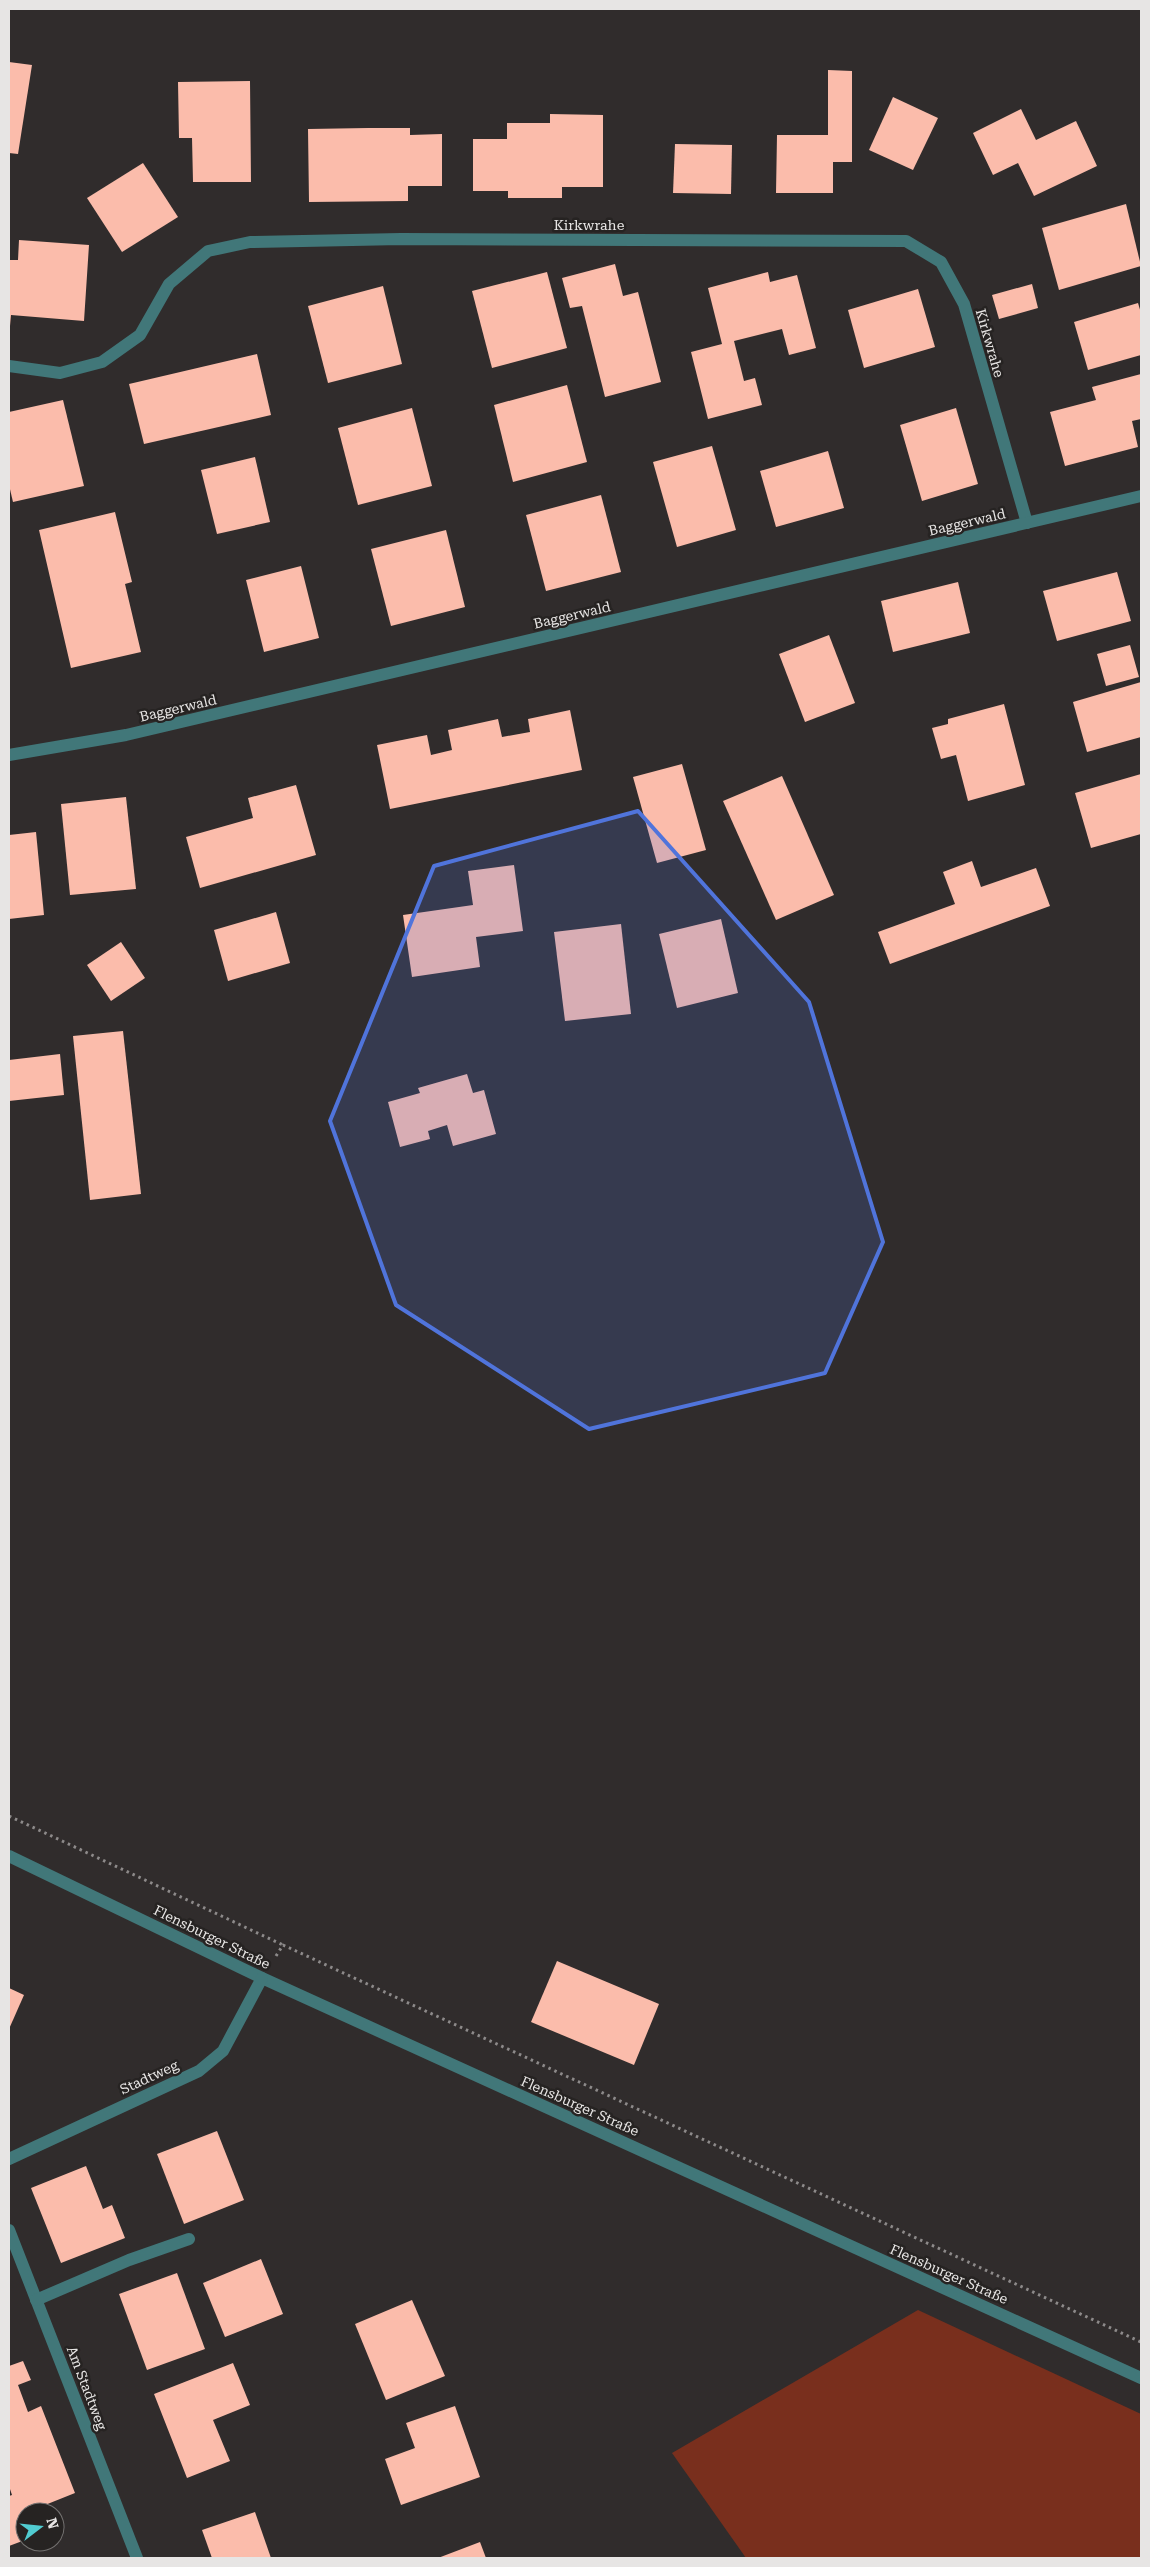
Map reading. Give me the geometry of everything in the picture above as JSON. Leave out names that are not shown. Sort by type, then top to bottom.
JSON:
[{"type":"street","name":"Kirkwrahe","points":[[9,366],[60,373],[102,362],[140,335],[169,284],[208,250],[250,242],[401,239],[906,241],[941,262],[964,304],[1027,523]]},
{"type":"street","name":"Baggerwald","points":[[9,755],[126,735],[1027,523],[1141,499]]},
{"type":"street","name":"Flensburger Straße","points":[[9,1856],[262,1978],[1141,2378]]},
{"type":"street","name":"Stadtweg","points":[[9,2159],[199,2071],[222,2051],[262,1978]]},
{"type":"street","name":"Am Stadtweg","points":[[9,2230],[137,2558]]},
{"type":"street","points":[[36,2300],[129,2260],[189,2239]]},
{"type":"path","points":[[9,1816],[283,1945],[1141,2342]]},
{"type":"path","points":[[262,1978],[283,1945]]},
{"type":"highlighted area","points":[[638,811],[809,1002],[883,1242],[825,1373],[589,1429],[396,1305],[330,1121],[434,866]]},
{"type":"shaded area","points":[[918,2310],[1141,2414],[1141,2558],[746,2558],[672,2453]]},
{"type":"building","points":[[9,62],[32,65],[18,154],[9,153]]},
{"type":"building","points":[[828,70],[852,71],[852,162],[833,162],[833,193],[776,193],[777,135],[828,135]]},
{"type":"building","points":[[250,81],[251,182],[193,182],[192,138],[179,138],[178,82]]},
{"type":"building","points":[[893,97],[938,118],[913,170],[869,150]]},
{"type":"building","points":[[1021,109],[1036,140],[1076,121],[1097,166],[1034,196],[1018,163],[993,175],[973,133]]},
{"type":"building","points":[[550,114],[603,115],[603,187],[562,187],[562,198],[508,198],[508,191],[473,191],[473,139],[507,139],[507,123],[550,123]]},
{"type":"building","points":[[410,128],[410,135],[442,134],[442,186],[408,186],[408,201],[309,202],[308,129]]},
{"type":"building","points":[[675,144],[732,145],[731,194],[673,193]]},
{"type":"building","points":[[143,163],[178,217],[122,252],[87,198]]},
{"type":"building","points":[[1126,204],[1141,266],[1059,290],[1042,228]]},
{"type":"building","points":[[19,240],[89,245],[84,321],[11,315],[9,337],[9,260],[18,260]]},
{"type":"building","points":[[615,264],[623,296],[638,292],[661,382],[605,397],[582,306],[570,308],[562,278]]},
{"type":"building","points":[[547,272],[567,348],[492,368],[472,291]]},
{"type":"building","points":[[768,272],[770,282],[797,275],[816,348],[789,355],[782,329],[734,341],[744,381],[755,378],[762,405],[708,419],[691,352],[722,344],[708,288]]},
{"type":"building","points":[[1032,284],[1038,308],[999,319],[992,295]]},
{"type":"building","points":[[383,286],[402,364],[328,383],[308,306]]},
{"type":"building","points":[[918,289],[935,347],[864,368],[848,310]]},
{"type":"building","points":[[1138,303],[1141,313],[1141,355],[1088,370],[1074,322]]},
{"type":"building","points":[[257,354],[271,415],[144,444],[129,384]]},
{"type":"building","points":[[1141,374],[1141,419],[1132,421],[1138,447],[1065,466],[1050,412],[1096,400],[1092,387]]},
{"type":"building","points":[[567,385],[587,462],[513,482],[494,405]]},
{"type":"building","points":[[63,400],[84,486],[13,502],[9,485],[9,412]]},
{"type":"building","points":[[412,408],[432,486],[358,505],[338,428]]},
{"type":"building","points":[[956,408],[978,484],[922,501],[900,425]]},
{"type":"building","points":[[712,446],[736,530],[677,547],[653,462]]},
{"type":"building","points":[[828,451],[844,508],[776,527],[760,471]]},
{"type":"building","points":[[255,457],[270,522],[217,534],[201,470]]},
{"type":"building","points":[[601,495],[621,572],[546,591],[526,515]]},
{"type":"building","points":[[115,512],[132,582],[125,584],[141,652],[71,668],[39,530]]},
{"type":"building","points":[[446,530],[465,607],[391,626],[371,549]]},
{"type":"building","points":[[301,566],[319,638],[264,652],[246,580]]},
{"type":"building","points":[[1117,572],[1131,621],[1057,641],[1043,591]]},
{"type":"building","points":[[958,582],[970,633],[893,652],[881,601]]},
{"type":"building","points":[[829,635],[855,703],[805,722],[779,654]]},
{"type":"building","points":[[1130,645],[1139,677],[1106,686],[1097,654]]},
{"type":"building","points":[[1141,682],[1141,737],[1087,752],[1073,702]]},
{"type":"building","points":[[1004,704],[1025,785],[968,801],[956,755],[941,759],[932,728],[948,724],[948,719]]},
{"type":"building","points":[[570,710],[582,770],[390,809],[377,745],[427,735],[431,755],[452,750],[448,730],[498,719],[502,737],[530,732],[528,719]]},
{"type":"building","points":[[682,764],[706,850],[657,863],[633,777]]},
{"type":"building","points":[[1141,774],[1141,834],[1091,848],[1075,793]]},
{"type":"building","points":[[782,776],[834,895],[776,920],[723,801]]},
{"type":"building","points":[[296,785],[316,855],[200,888],[186,837],[253,818],[248,798]]},
{"type":"building","points":[[126,797],[136,889],[70,895],[61,804]]},
{"type":"building","points":[[36,832],[44,915],[9,919],[9,835]]},
{"type":"building","points":[[972,861],[981,887],[1036,868],[1050,906],[890,964],[878,932],[955,904],[943,872]]},
{"type":"building","points":[[514,865],[523,931],[476,937],[480,967],[412,977],[403,915],[473,905],[468,871]]},
{"type":"building","points":[[276,912],[290,963],[228,981],[214,930]]},
{"type":"building","points":[[721,919],[738,993],[677,1008],[659,934]]},
{"type":"building","points":[[621,924],[631,1014],[565,1021],[554,932]]},
{"type":"building","points":[[121,942],[145,978],[111,1001],[87,965]]},
{"type":"building","points":[[123,1031],[141,1194],[90,1200],[73,1036]]},
{"type":"building","points":[[60,1054],[64,1095],[9,1101],[9,1060]]},
{"type":"building","points":[[467,1074],[473,1093],[484,1090],[496,1134],[453,1146],[447,1125],[428,1131],[430,1139],[400,1147],[388,1102],[420,1093],[418,1088]]},
{"type":"building","points":[[557,1961],[659,2004],[634,2065],[531,2022]]},
{"type":"building","points":[[9,1988],[24,1995],[9,2029]]},
{"type":"building","points":[[217,2131],[244,2200],[184,2224],[157,2154]]},
{"type":"building","points":[[86,2166],[103,2209],[112,2205],[125,2238],[61,2263],[31,2188]]},
{"type":"building","points":[[261,2259],[283,2314],[225,2337],[203,2283]]},
{"type":"building","points":[[177,2273],[205,2349],[147,2370],[119,2294]]},
{"type":"building","points":[[412,2300],[445,2376],[386,2400],[355,2324]]},
{"type":"building","points":[[23,2361],[31,2380],[18,2385],[28,2412],[41,2406],[75,2493],[52,2502],[15,2502],[15,2544],[9,2546],[9,2496],[12,2495],[9,2486],[9,2366]]},
{"type":"building","points":[[233,2363],[250,2405],[213,2420],[230,2461],[187,2478],[154,2394]]},
{"type":"building","points":[[455,2406],[480,2477],[401,2505],[385,2459],[415,2448],[406,2423]]},
{"type":"building","points":[[255,2512],[271,2558],[212,2558],[202,2530]]},
{"type":"building","points":[[480,2542],[486,2558],[438,2558]]}]
